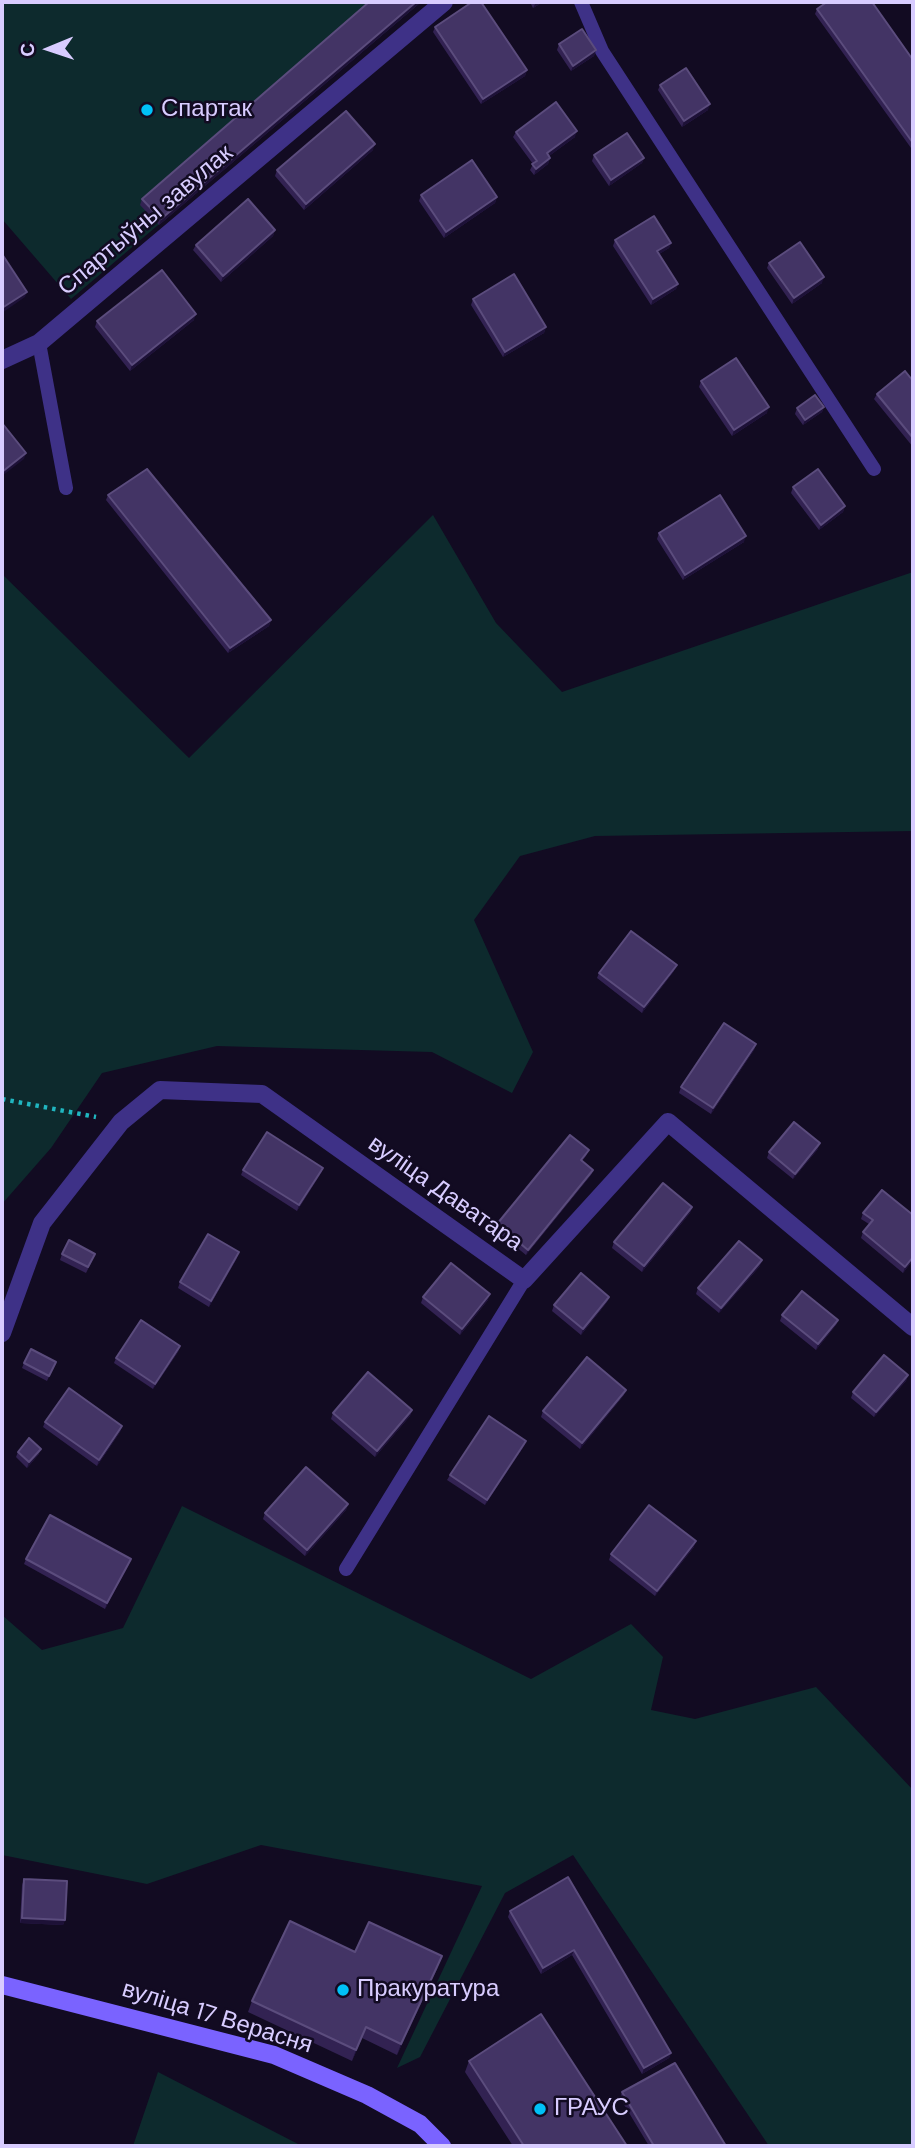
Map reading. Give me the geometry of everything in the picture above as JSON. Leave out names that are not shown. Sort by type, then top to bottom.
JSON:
[{"type":"street","name":"Спартыўны завулак","points":[[2,360],[39,343],[444,2]]},
{"type":"street","name":"вуліца Даватара","points":[[2,1333],[42,1223],[121,1122],[159,1090],[262,1094],[524,1280],[668,1122],[913,1327]]},
{"type":"street","name":"вуліца 17 Верасня","points":[[2,1985],[274,2055],[367,2095],[420,2124],[442,2146]]},
{"type":"lane","points":[[581,2],[602,51],[874,469]]},
{"type":"lane","points":[[39,343],[66,488]]},
{"type":"lane","points":[[346,1569],[524,1280]]},
{"type":"path","points":[[2,1099],[121,1122]]},
{"type":"green space","name":"Спартак","points":[[2,2],[421,2],[71,299],[2,219]]},
{"type":"green space","points":[[433,515],[496,623],[562,692],[913,572],[913,831],[595,836],[520,856],[474,920],[533,1052],[512,1093],[432,1052],[217,1046],[102,1073],[51,1148],[2,1204],[2,574],[189,758]]},
{"type":"green space","points":[[182,1506],[531,1679],[631,1624],[663,1657],[651,1710],[695,1719],[816,1687],[913,1790],[913,2146],[769,2146],[573,1855],[505,1893],[420,2057],[397,2068],[482,1886],[261,1845],[147,1884],[2,1855],[2,1615],[42,1650],[123,1628]]},
{"type":"green space","points":[[158,2072],[300,2145],[300,2146],[133,2146]]},
{"type":"building","points":[[369,2],[416,2],[161,219],[142,199]]},
{"type":"building","points":[[472,2],[481,2],[527,70],[483,99],[435,27]]},
{"type":"building","points":[[827,2],[872,2],[913,60],[913,143],[817,9]]},
{"type":"building","points":[[582,29],[596,50],[573,66],[559,44]]},
{"type":"building","points":[[686,68],[710,104],[684,121],[660,85]]},
{"type":"building","points":[[556,102],[577,131],[547,153],[550,158],[536,169],[532,164],[537,161],[516,132]]},
{"type":"building","points":[[346,111],[375,144],[306,204],[277,170]]},
{"type":"building","points":[[627,133],[644,158],[611,180],[594,155]]},
{"type":"building","points":[[472,160],[497,197],[446,232],[421,195]]},
{"type":"building","points":[[248,199],[275,230],[223,276],[196,245]]},
{"type":"building","points":[[654,216],[671,243],[657,251],[678,284],[653,299],[615,240]]},
{"type":"building","points":[[800,242],[824,277],[794,298],[769,263]]},
{"type":"building","points":[[2,254],[27,292],[2,308]]},
{"type":"building","points":[[162,270],[196,314],[132,365],[97,321]]},
{"type":"building","points":[[514,274],[546,327],[505,352],[473,299]]},
{"type":"building","points":[[736,358],[769,407],[734,430],[701,381]]},
{"type":"building","points":[[905,371],[913,381],[913,438],[877,394]]},
{"type":"building","points":[[815,395],[824,407],[805,420],[797,408]]},
{"type":"building","points":[[2,423],[26,453],[2,472]]},
{"type":"building","points":[[147,469],[271,620],[230,648],[108,495]]},
{"type":"building","points":[[818,469],[845,506],[821,525],[793,487]]},
{"type":"building","points":[[720,495],[746,536],[685,575],[659,533]]},
{"type":"building","points":[[631,931],[677,965],[644,1007],[599,973]]},
{"type":"building","points":[[724,1023],[756,1044],[713,1108],[681,1087]]},
{"type":"building","points":[[794,1122],[820,1143],[795,1174],[769,1152]]},
{"type":"building","points":[[267,1132],[323,1168],[299,1205],[243,1170]]},
{"type":"building","points":[[570,1135],[589,1150],[581,1160],[593,1170],[528,1250],[497,1224]]},
{"type":"building","points":[[663,1183],[692,1207],[644,1266],[614,1242]]},
{"type":"building","points":[[882,1190],[913,1215],[913,1257],[905,1267],[863,1232],[873,1220],[863,1213]]},
{"type":"building","points":[[208,1234],[239,1252],[211,1301],[180,1282]]},
{"type":"building","points":[[69,1240],[95,1254],[88,1267],[62,1254]]},
{"type":"building","points":[[739,1241],[762,1260],[721,1308],[698,1288]]},
{"type":"building","points":[[451,1263],[490,1294],[462,1329],[423,1297]]},
{"type":"building","points":[[581,1273],[609,1297],[583,1329],[554,1305]]},
{"type":"building","points":[[802,1291],[838,1320],[818,1344],[782,1315]]},
{"type":"building","points":[[141,1320],[180,1346],[155,1384],[116,1358]]},
{"type":"building","points":[[31,1349],[56,1362],[49,1376],[24,1363]]},
{"type":"building","points":[[884,1355],[908,1375],[876,1412],[853,1392]]},
{"type":"building","points":[[587,1357],[626,1390],[582,1443],[543,1411]]},
{"type":"building","points":[[368,1372],[412,1410],[377,1451],[333,1413]]},
{"type":"building","points":[[69,1388],[122,1426],[99,1460],[45,1422]]},
{"type":"building","points":[[489,1416],[526,1441],[487,1500],[450,1475]]},
{"type":"building","points":[[29,1438],[41,1449],[29,1462],[18,1452]]},
{"type":"building","points":[[306,1467],[348,1504],[307,1550],[265,1513]]},
{"type":"building","points":[[649,1505],[696,1541],[657,1591],[611,1554]]},
{"type":"building","points":[[50,1515],[131,1559],[107,1603],[26,1559]]},
{"type":"building","points":[[568,1877],[671,2053],[644,2068],[574,1950],[543,1968],[510,1911]]},
{"type":"building","points":[[24,1879],[67,1881],[65,1920],[22,1918]]},
{"type":"building","name":"Пракуратура","points":[[290,1921],[355,1952],[369,1922],[442,1956],[401,2044],[366,2027],[356,2050],[252,2001]]},
{"type":"building","name":"ГРАУС","points":[[541,2014],[627,2146],[524,2146],[469,2061]]},
{"type":"building","points":[[675,2063],[726,2146],[654,2146],[622,2092]]},
{"type":"place","name":"Спартак","points":[[147,110]]},
{"type":"place","name":"Пракуратура","points":[[343,1990]]},
{"type":"place","name":"ГРАУС","points":[[540,2109]]}]
